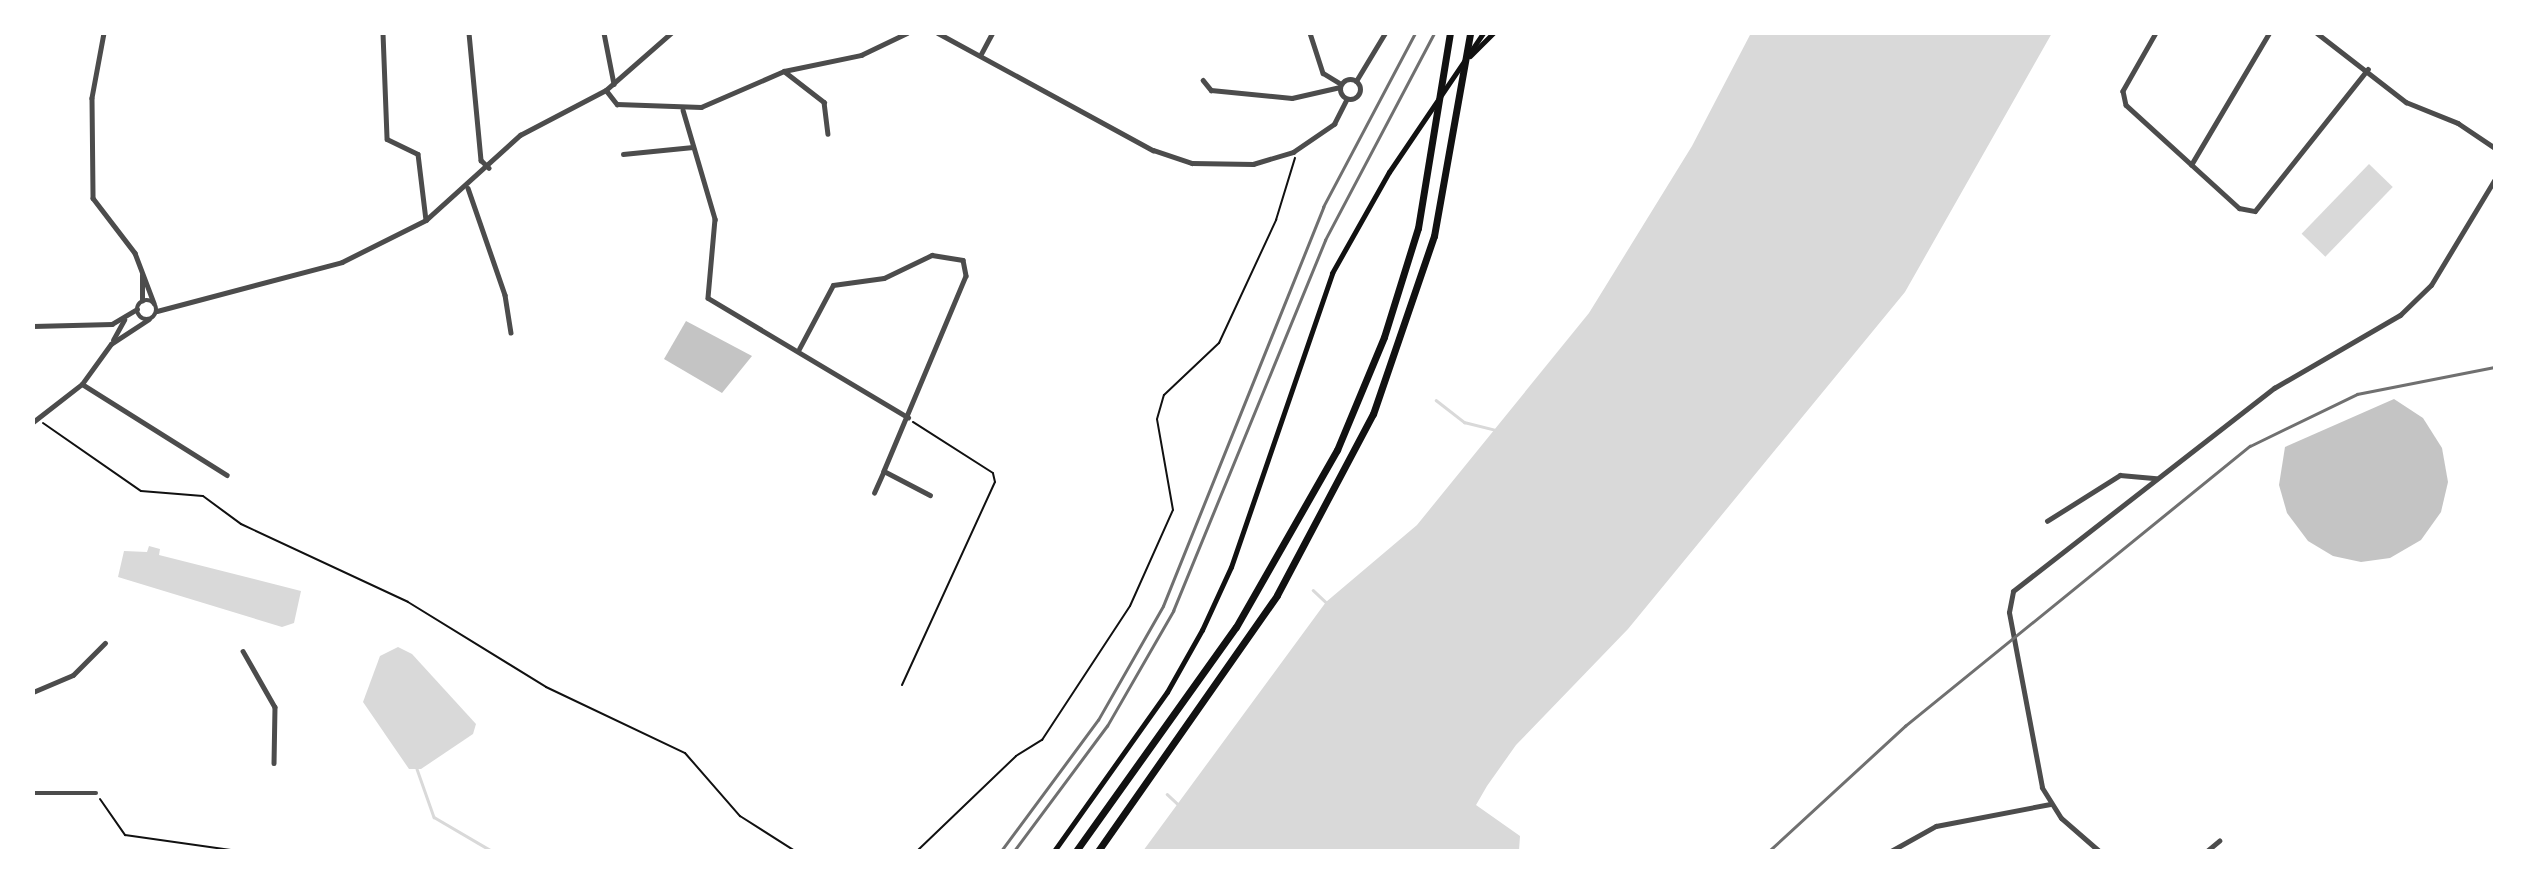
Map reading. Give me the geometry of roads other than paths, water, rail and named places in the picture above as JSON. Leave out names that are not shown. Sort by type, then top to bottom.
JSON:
[{"type":"highway","points":[[1076,851],[1209,667],[1323,479],[1388,326],[1431,168],[1450,33]]},
{"type":"highway","points":[[1098,851],[1237,658],[1333,499],[1401,343],[1458,129],[1470,33]]},
{"type":"main road","points":[[1054,851],[1167,692],[1202,630],[1231,567],[1332,273],[1455,71],[1483,33]]},
{"type":"main road","points":[[1455,71],[1493,33]]},
{"type":"street","points":[[104,33],[92,98],[93,198],[142,271],[157,311]]},
{"type":"street","points":[[383,33],[387,139],[418,154],[426,220]]},
{"type":"street","points":[[469,33],[481,160],[489,168]]},
{"type":"street","points":[[604,33],[614,83]]},
{"type":"street","points":[[119,335],[149,319],[157,311],[342,262],[426,220],[468,188],[520,135],[606,90],[671,33]]},
{"type":"street","points":[[606,90],[617,104],[683,110],[784,71],[861,55],[907,33]]},
{"type":"street","points":[[938,33],[981,54],[1153,150],[1192,163],[1252,164],[1293,152],[1334,124],[1347,99],[1358,95],[1356,81],[1385,33]]},
{"type":"street","points":[[981,54],[992,33]]},
{"type":"street","points":[[1310,33],[1323,73],[1340,86],[1347,99]]},
{"type":"street","points":[[2156,33],[2123,98],[2239,208],[2255,211],[2368,69]]},
{"type":"street","points":[[2191,165],[2269,33]]},
{"type":"street","points":[[2317,33],[2368,69],[2406,102],[2458,123],[2495,148]]},
{"type":"street","points":[[784,71],[824,102],[828,134]]},
{"type":"street","points":[[1203,80],[1211,90],[1292,98],[1356,81]]},
{"type":"street","points":[[683,110],[717,242],[708,298],[799,349],[908,417]]},
{"type":"street","points":[[623,154],[694,147]]},
{"type":"street","points":[[2099,851],[2050,804],[2040,779],[2015,648],[2010,598],[2022,580],[2274,388],[2408,308],[2447,262],[2495,179]]},
{"type":"street","points":[[468,188],[505,295],[511,333]]},
{"type":"street","points":[[799,349],[833,285],[884,278],[932,255],[962,260],[966,276],[874,493]]},
{"type":"street","points":[[33,326],[99,325],[127,317],[142,301],[142,271]]},
{"type":"street","points":[[142,301],[154,303]]},
{"type":"street","points":[[137,309],[149,319]]},
{"type":"street","points":[[36,421],[82,384],[119,335],[127,317]]},
{"type":"street","points":[[99,325],[119,335]]},
{"type":"street","points":[[82,384],[228,475]]},
{"type":"street","points":[[884,471],[930,495]]},
{"type":"street","points":[[2046,521],[2120,475],[2155,478]]},
{"type":"street","points":[[33,692],[73,675],[105,643]]},
{"type":"street","points":[[243,651],[275,707],[274,763]]},
{"type":"street","points":[[33,793],[96,793]]},
{"type":"street","points":[[1891,851],[1948,823],[2050,804]]},
{"type":"street","points":[[2207,851],[2219,841]]},
{"type":"waterway","points":[[1436,400],[1464,422],[1495,430]]},
{"type":"waterway","points":[[1313,590],[1326,602]]},
{"type":"waterway","points":[[417,769],[434,817],[492,851]]},
{"type":"waterway","points":[[1167,794],[1179,805]]},
{"type":"railway","points":[[1001,851],[1098,720],[1163,606],[1323,207],[1415,33]]},
{"type":"railway","points":[[1014,851],[1107,726],[1173,611],[1325,240],[1434,33]]},
{"type":"railway","points":[[1769,851],[1905,726],[2250,446],[2357,394],[2495,367]]}]
